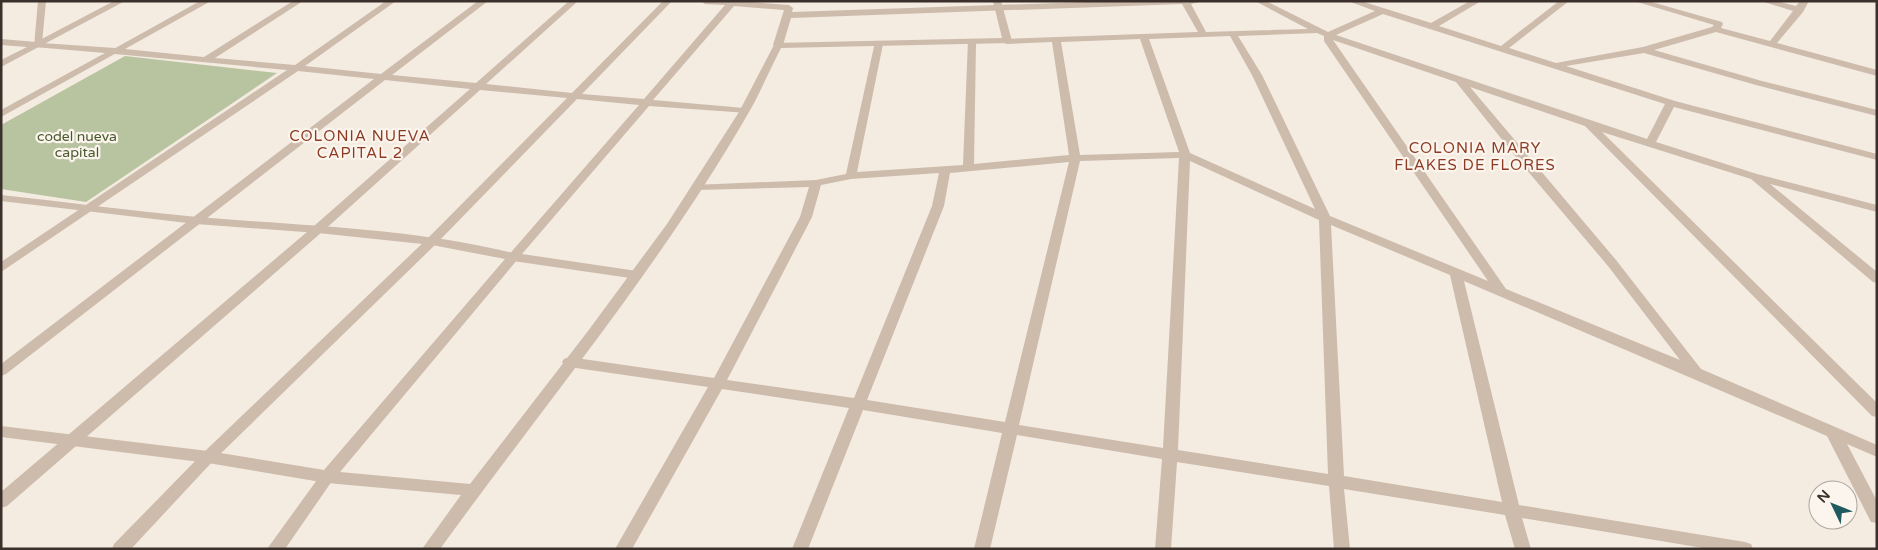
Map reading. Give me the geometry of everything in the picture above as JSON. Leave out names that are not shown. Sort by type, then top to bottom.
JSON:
[{"type":"street","points":[[37,46],[42,1]]},
{"type":"street","points":[[1,64],[121,1]]},
{"type":"street","points":[[1,114],[207,1]]},
{"type":"street","points":[[206,60],[299,1]]},
{"type":"street","points":[[1,268],[297,68],[392,1]]},
{"type":"street","points":[[1,371],[484,1]]},
{"type":"street","points":[[1,502],[318,229],[574,1]]},
{"type":"street","points":[[120,549],[208,456],[432,241],[668,1]]},
{"type":"street","points":[[705,1],[789,8],[1199,1]]},
{"type":"street","points":[[1259,1],[1323,33],[1588,124],[1753,176],[1877,209]]},
{"type":"street","points":[[1352,1],[1374,4],[1384,10],[1432,26],[1671,102],[1877,157]]},
{"type":"street","points":[[1432,26],[1477,1]]},
{"type":"street","points":[[1503,49],[1565,1]]},
{"type":"street","points":[[1638,1],[1877,73]]},
{"type":"street","points":[[1766,1],[1800,10]]},
{"type":"street","points":[[1774,41],[1800,10],[1805,1]]},
{"type":"street","points":[[1185,2],[1203,34]]},
{"type":"street","points":[[275,549],[327,477],[513,256],[731,4]]},
{"type":"street","points":[[998,5],[1007,41]]},
{"type":"street","points":[[430,549],[472,490],[637,275],[697,188],[744,111],[778,45],[789,8]]},
{"type":"street","points":[[778,45],[971,42],[1232,33],[1323,33],[1384,10]]},
{"type":"street","points":[[1556,66],[1644,50],[1717,26]]},
{"type":"street","points":[[1232,33],[1257,75],[1324,218],[1336,482],[1342,549]]},
{"type":"street","points":[[1323,33],[1502,292]]},
{"type":"street","points":[[1143,36],[1185,155],[1170,455],[1163,549]]},
{"type":"street","points":[[982,549],[1075,158],[1056,39]]},
{"type":"street","points":[[1,42],[297,68],[476,88],[744,111]]},
{"type":"street","points":[[968,168],[971,42]]},
{"type":"street","points":[[851,176],[878,44]]},
{"type":"street","points":[[1644,50],[1758,83],[1877,113]]},
{"type":"street","points":[[1458,79],[1612,263],[1696,373]]},
{"type":"street","points":[[1650,144],[1671,102]]},
{"type":"street","points":[[1588,124],[1877,412]]},
{"type":"street","points":[[697,188],[816,183],[851,176],[1075,158],[1185,155],[1324,218],[1696,373],[1877,452]]},
{"type":"street","points":[[800,549],[938,206],[945,169]]},
{"type":"street","points":[[1753,176],[1877,279]]},
{"type":"street","points":[[623,549],[718,383],[806,217],[816,183]]},
{"type":"street","points":[[1,198],[196,220],[318,229],[432,241],[513,256],[637,275]]},
{"type":"street","points":[[1456,273],[1523,549]]},
{"type":"street","points":[[569,362],[858,404],[1512,510],[1706,545],[1745,549]]},
{"type":"street","points":[[1,431],[70,441],[208,456],[327,477],[472,490]]},
{"type":"street","points":[[1834,434],[1877,517]]},
{"type":"green space","name":"codel nueva capital","points":[[125,56],[277,73],[86,202],[1,189],[1,125]]},
{"type":"district","name":"COLONIA NUEVA CAPITAL 2","points":[[360,144]]},
{"type":"district","name":"COLONIA MARY FLAKES DE FLORES","points":[[1475,156]]}]
